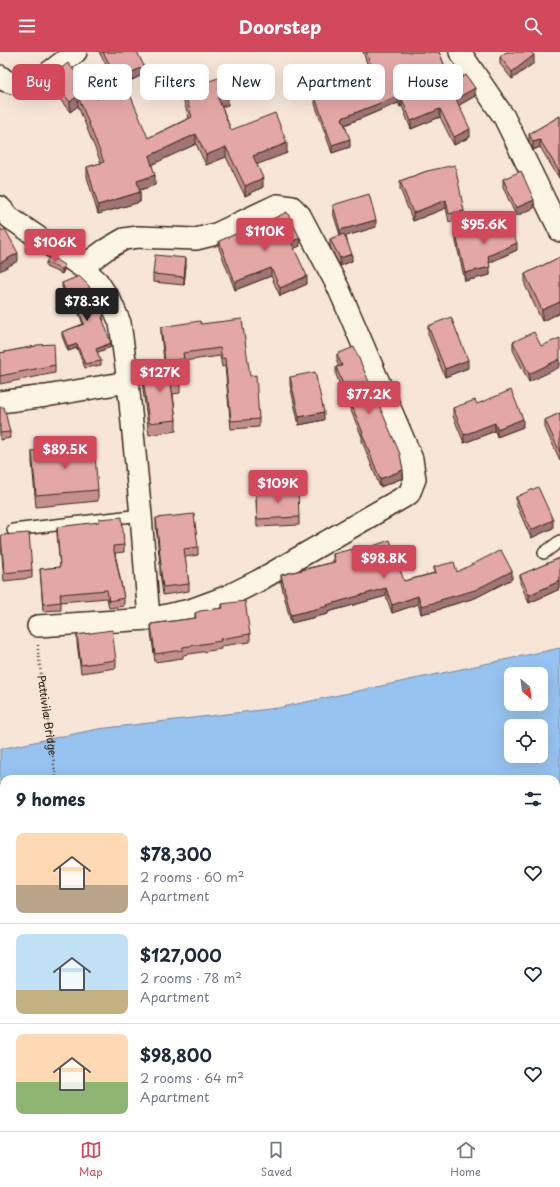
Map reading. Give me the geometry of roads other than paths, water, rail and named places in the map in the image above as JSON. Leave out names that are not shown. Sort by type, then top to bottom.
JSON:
[{"type":"street","points":[[0,76],[6,81],[21,85],[36,82],[76,52]]},
{"type":"street","points":[[460,52],[504,117],[560,231]]},
{"type":"street","points":[[38,626],[149,619],[190,610],[228,596],[258,581],[409,494],[414,479],[412,459],[338,287],[300,215],[292,207],[277,205],[216,234],[196,239],[138,237],[124,239],[105,250],[82,267]]},
{"type":"street","points":[[3,217],[82,267],[98,282],[111,302],[120,323],[128,382],[141,515],[149,619]]},
{"type":"street","points":[[0,402],[128,382]]},
{"type":"lane","points":[[14,530],[141,515]]},
{"type":"lane","points":[[544,553],[560,541]]},
{"type":"water","points":[[560,648],[560,775],[0,775],[0,749],[98,729],[278,708]]}]
